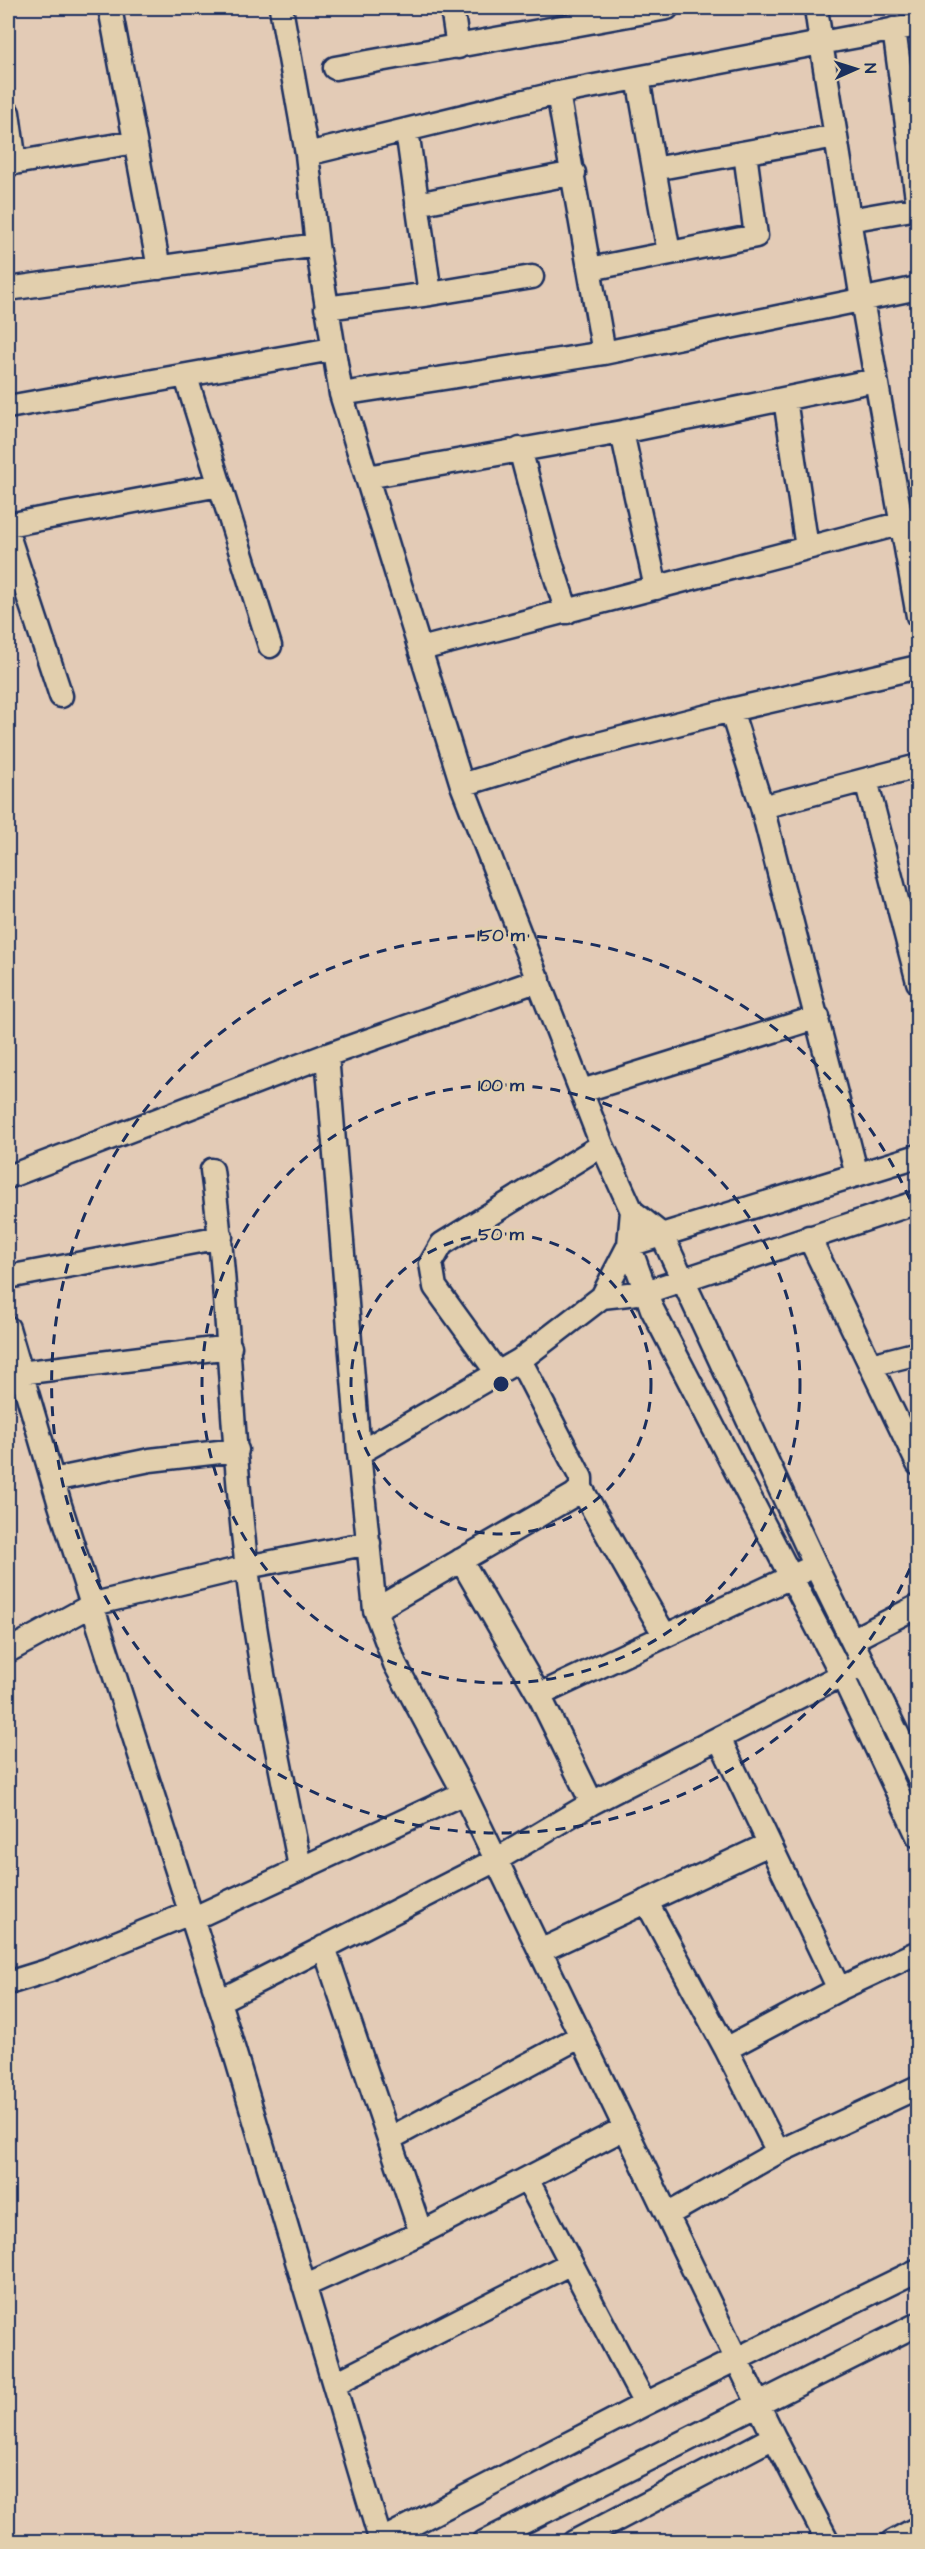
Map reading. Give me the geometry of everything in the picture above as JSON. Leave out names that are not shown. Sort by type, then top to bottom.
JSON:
[{"type":"street","points":[[110,8],[159,268]]},
{"type":"street","points":[[281,8],[295,76],[326,308],[341,394],[462,785],[602,1145],[632,1211],[662,1235],[816,1566],[918,1776]]},
{"type":"street","points":[[452,8],[458,47]]},
{"type":"street","points":[[335,68],[667,8]]},
{"type":"street","points":[[816,8],[876,380],[908,521],[918,616]]},
{"type":"street","points":[[307,154],[558,93],[918,25]]},
{"type":"street","points":[[849,220],[918,207],[911,112],[894,29]]},
{"type":"street","points":[[638,78],[669,253]]},
{"type":"street","points":[[558,93],[604,352]]},
{"type":"street","points":[[8,113],[11,163],[135,142]]},
{"type":"street","points":[[407,130],[430,294]]},
{"type":"street","points":[[654,169],[836,136]]},
{"type":"street","points":[[590,270],[756,236],[745,153]]},
{"type":"street","points":[[417,204],[574,173]]},
{"type":"street","points":[[8,289],[317,245]]},
{"type":"street","points":[[326,308],[532,277]]},
{"type":"street","points":[[341,394],[604,352],[918,288]]},
{"type":"street","points":[[8,407],[186,377],[332,349]]},
{"type":"street","points":[[186,377],[270,646]]},
{"type":"street","points":[[368,477],[622,432],[876,380]]},
{"type":"street","points":[[785,399],[807,548]]},
{"type":"street","points":[[622,432],[656,588]]},
{"type":"street","points":[[520,449],[546,547],[567,612]]},
{"type":"street","points":[[8,525],[219,485]]},
{"type":"street","points":[[421,649],[908,521]]},
{"type":"street","points":[[8,535],[61,696]]},
{"type":"street","points":[[462,785],[579,749],[731,710],[918,668]]},
{"type":"street","points":[[731,710],[762,807],[779,881],[818,1017],[857,1175]]},
{"type":"street","points":[[762,807],[918,766]]},
{"type":"street","points":[[866,780],[918,982]]},
{"type":"street","points":[[8,1177],[327,1055],[539,980]]},
{"type":"street","points":[[582,1091],[818,1017]]},
{"type":"street","points":[[327,1055],[359,1453],[375,1610],[395,1664],[464,1793],[735,2359],[828,2541]]},
{"type":"street","points":[[498,1374],[435,1287],[431,1263],[442,1244],[602,1145]]},
{"type":"street","points":[[629,1245],[918,1156]]},
{"type":"street","points":[[212,1170],[221,1237],[247,1568],[300,1867]]},
{"type":"street","points":[[602,1297],[646,1292],[918,1202]]},
{"type":"street","points":[[359,1453],[520,1360],[602,1297],[629,1245],[632,1211]]},
{"type":"street","points":[[8,1277],[221,1237]]},
{"type":"street","points":[[809,1237],[918,1464]]},
{"type":"street","points":[[629,1245],[652,1309],[842,1675],[918,1836]]},
{"type":"street","points":[[8,1328],[52,1480],[94,1604],[219,2001],[380,2541],[645,2404],[918,2270]]},
{"type":"street","points":[[20,1373],[230,1347]]},
{"type":"street","points":[[871,1365],[918,1353]]},
{"type":"street","points":[[520,1360],[581,1478],[581,1488],[665,1636]]},
{"type":"street","points":[[52,1480],[150,1460],[237,1450]]},
{"type":"street","points":[[375,1610],[574,1495],[581,1488]]},
{"type":"street","points":[[8,1651],[94,1604],[247,1568],[369,1543]]},
{"type":"street","points":[[461,1560],[538,1695],[592,1803]]},
{"type":"street","points":[[538,1695],[816,1566]]},
{"type":"street","points":[[852,1640],[918,1606]]},
{"type":"street","points":[[219,2001],[496,1860],[592,1803],[863,1664]]},
{"type":"street","points":[[719,1738],[839,1989]]},
{"type":"street","points":[[8,1983],[50,1970],[191,1916],[464,1793]]},
{"type":"street","points":[[540,1951],[769,1844]]},
{"type":"street","points":[[646,1901],[726,2049],[778,2152]]},
{"type":"street","points":[[324,1947],[421,2233]]},
{"type":"street","points":[[726,2049],[839,1989],[918,1952]]},
{"type":"street","points":[[389,2139],[581,2036]]},
{"type":"street","points":[[667,2215],[778,2152],[918,2087]]},
{"type":"street","points":[[304,2286],[421,2233],[625,2128]]},
{"type":"street","points":[[527,2179],[645,2404]]},
{"type":"street","points":[[334,2384],[571,2263]]},
{"type":"street","points":[[484,2541],[918,2324]]},
{"type":"street","points":[[574,2541],[774,2437]]},
{"type":"street","points":[[892,2541],[918,2528]]}]
